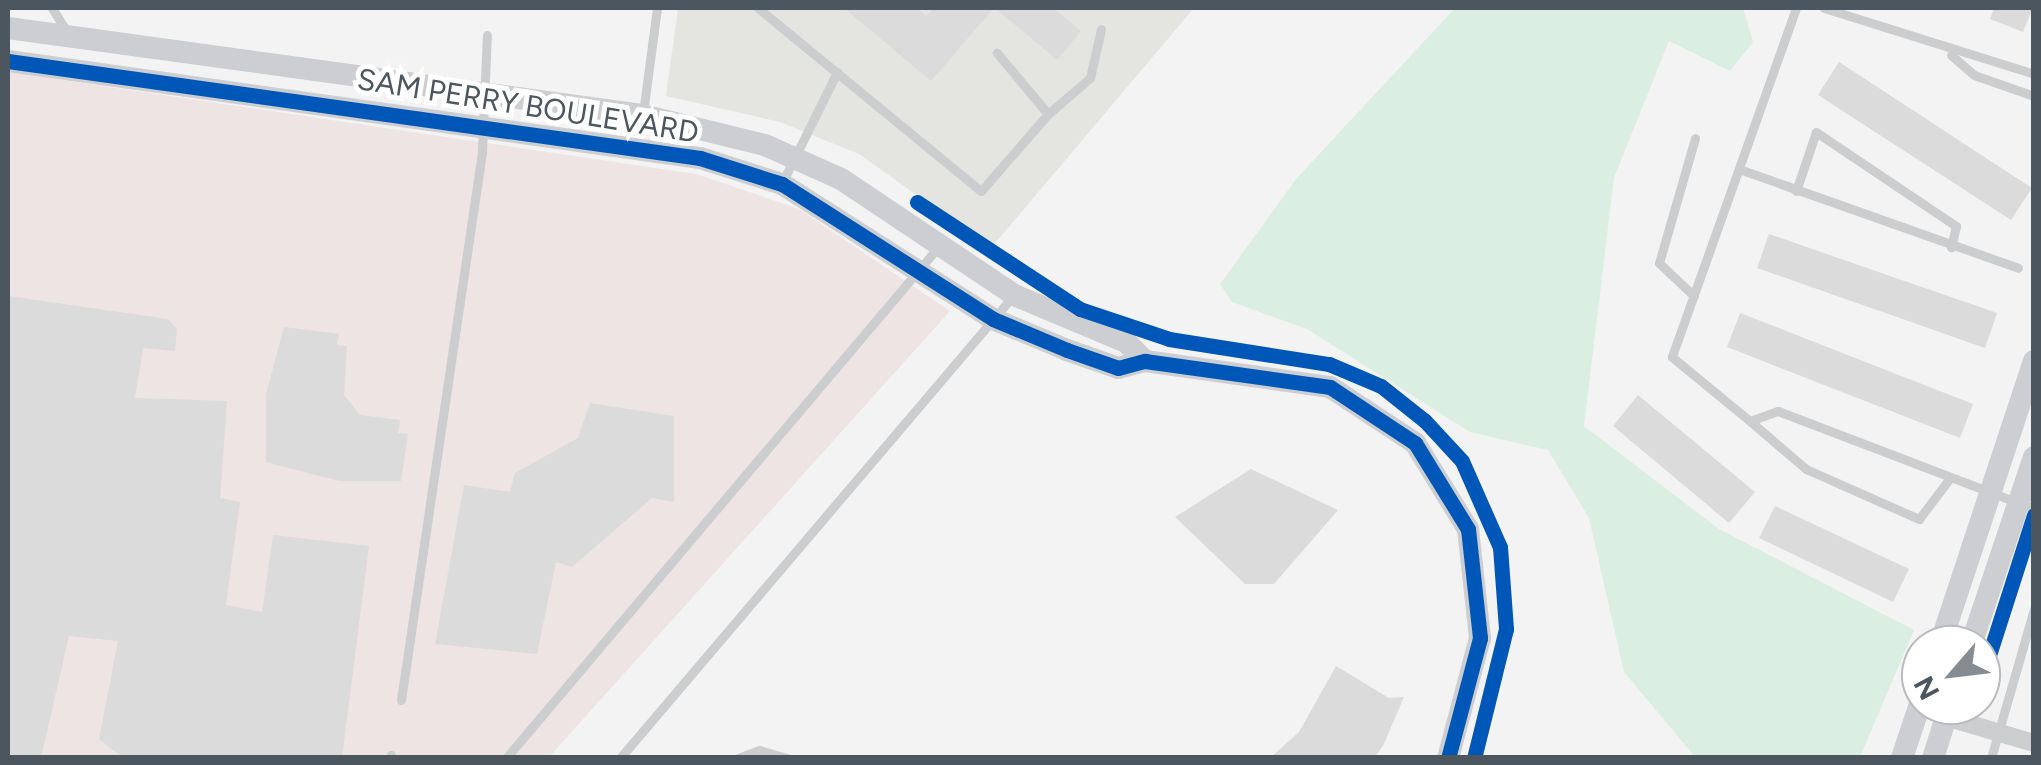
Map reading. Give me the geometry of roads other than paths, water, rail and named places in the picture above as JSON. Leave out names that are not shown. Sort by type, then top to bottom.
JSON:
[{"type":"street","name":"SAM PERRY BOULEVARD","points":[[8,28],[642,115],[792,157],[941,244],[1014,294],[1126,342],[1145,361]]},
{"type":"street","name":"SAM PERRY BOULEVARD","points":[[8,61],[622,142],[782,184],[994,319],[1118,368],[1145,361],[1330,387],[1391,423],[1429,460],[1464,518],[1482,602],[1448,758]]},
{"type":"street","points":[[1947,625],[2034,361]]},
{"type":"street","points":[[1980,625],[2026,507],[2034,457]]},
{"type":"street","points":[[1902,758],[1913,725]]},
{"type":"street","points":[[1932,758],[1943,725]]},
{"type":"street","points":[[1986,725],[2034,743]]},
{"type":"lane","points":[[52,8],[70,38]]},
{"type":"lane","points":[[642,115],[657,8]]},
{"type":"lane","points":[[758,8],[981,191],[1048,114],[1090,78],[1101,29]]},
{"type":"lane","points":[[1796,8],[1672,357],[1806,468],[1919,520],[1950,478]]},
{"type":"lane","points":[[1824,8],[1951,55],[2034,74]]},
{"type":"lane","points":[[402,700],[483,123],[487,35]]},
{"type":"lane","points":[[998,53],[1048,114]]},
{"type":"lane","points":[[1951,55],[1974,75],[2034,96]]},
{"type":"lane","points":[[782,184],[837,72]]},
{"type":"lane","points":[[1796,191],[1816,132],[1956,226],[1951,247]]},
{"type":"lane","points":[[1694,138],[1660,263],[1694,296]]},
{"type":"lane","points":[[1739,170],[2018,268]]},
{"type":"lane","points":[[506,758],[941,244]]},
{"type":"lane","points":[[620,758],[1014,294]]},
{"type":"lane","points":[[1750,421],[1778,411],[2026,507]]},
{"type":"lane","points":[[1990,758],[2034,609]]},
{"type":"lane","points":[[738,758],[759,750],[787,758]]}]
